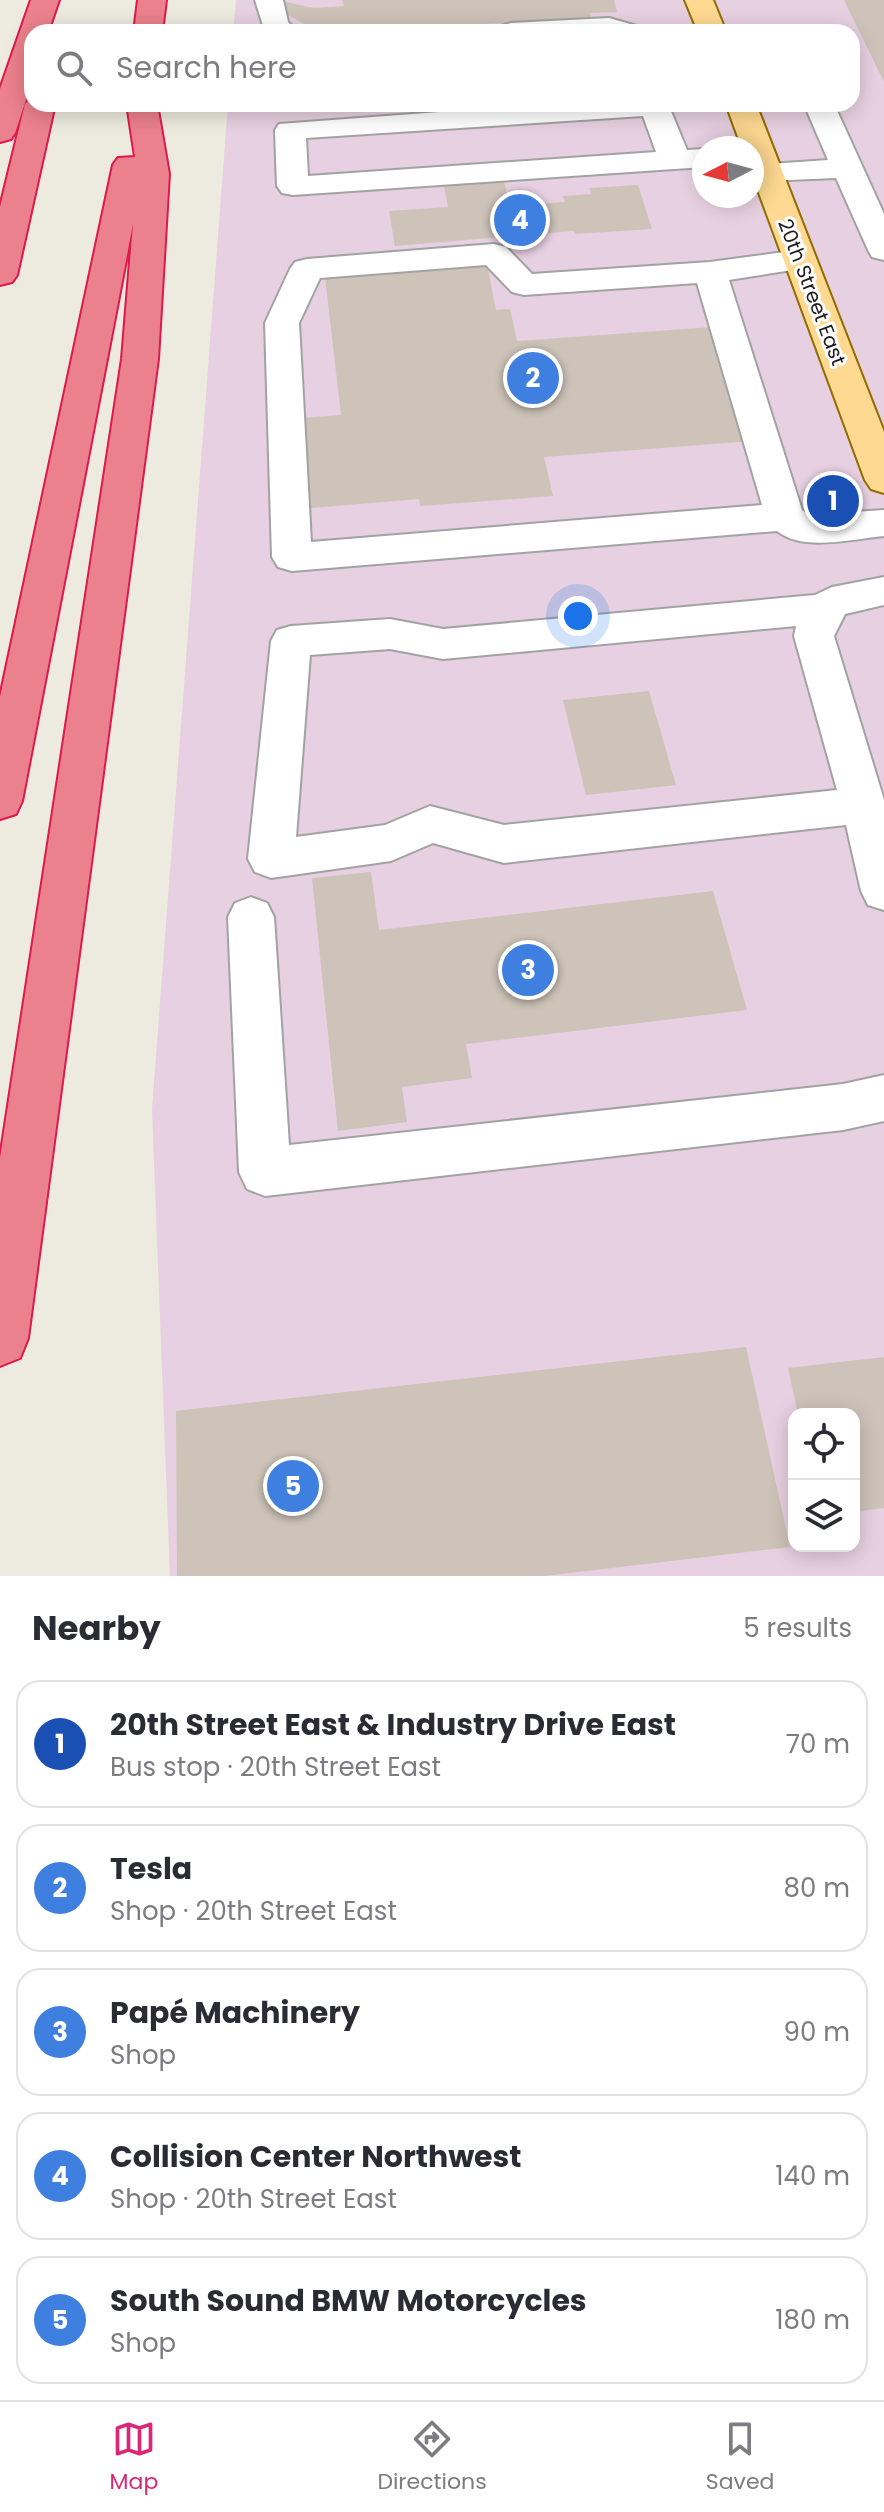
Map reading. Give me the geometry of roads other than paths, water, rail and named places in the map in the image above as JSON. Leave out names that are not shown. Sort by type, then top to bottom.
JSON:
[{"type":"highway","points":[[37,24],[45,0]]},
{"type":"highway","points":[[58,24],[62,0]]},
{"type":"highway","points":[[149,24],[152,0]]},
{"type":"highway","points":[[0,133],[24,62]]},
{"type":"highway","points":[[0,275],[38,112]]},
{"type":"highway","points":[[0,801],[118,227],[139,112]]},
{"type":"highway","points":[[0,1338],[140,359],[153,174],[141,112]]},
{"type":"main road","points":[[699,0],[709,24]]},
{"type":"main road","name":"20th Street East","points":[[744,112],[752,136]]},
{"type":"main road","name":"20th Street East","points":[[764,170],[799,260],[874,426],[884,480]]},
{"type":"lane","points":[[269,0],[275,24]]},
{"type":"lane","points":[[563,112],[290,130],[293,186],[690,159]]},
{"type":"lane","points":[[658,112],[690,159]]},
{"type":"lane","points":[[823,112],[884,250]]},
{"type":"lane","points":[[291,162],[603,140]]},
{"type":"lane","points":[[764,160],[848,168]]},
{"type":"lane","points":[[785,517],[292,557],[282,323],[307,269],[494,254],[524,285],[710,272],[799,260]]},
{"type":"lane","points":[[710,272],[785,517],[800,529],[884,523]]},
{"type":"lane","points":[[867,780],[504,844],[430,824],[391,843],[271,859],[291,641],[390,634],[443,644],[825,609],[847,596],[884,591]]},
{"type":"lane","points":[[825,609],[814,636],[867,780],[884,891]]},
{"type":"lane","points":[[251,917],[265,1172],[843,1107],[884,1098]]},
{"type":"place","name":"Collision Center Northwest","points":[[520,220]]},
{"type":"place","name":"Tesla","points":[[533,378]]},
{"type":"place","name":"20th Street East & Industry Drive East","points":[[833,501]]},
{"type":"place","name":"Papé Machinery","points":[[528,970]]},
{"type":"place","name":"South Sound BMW Motorcycles","points":[[293,1486]]}]
